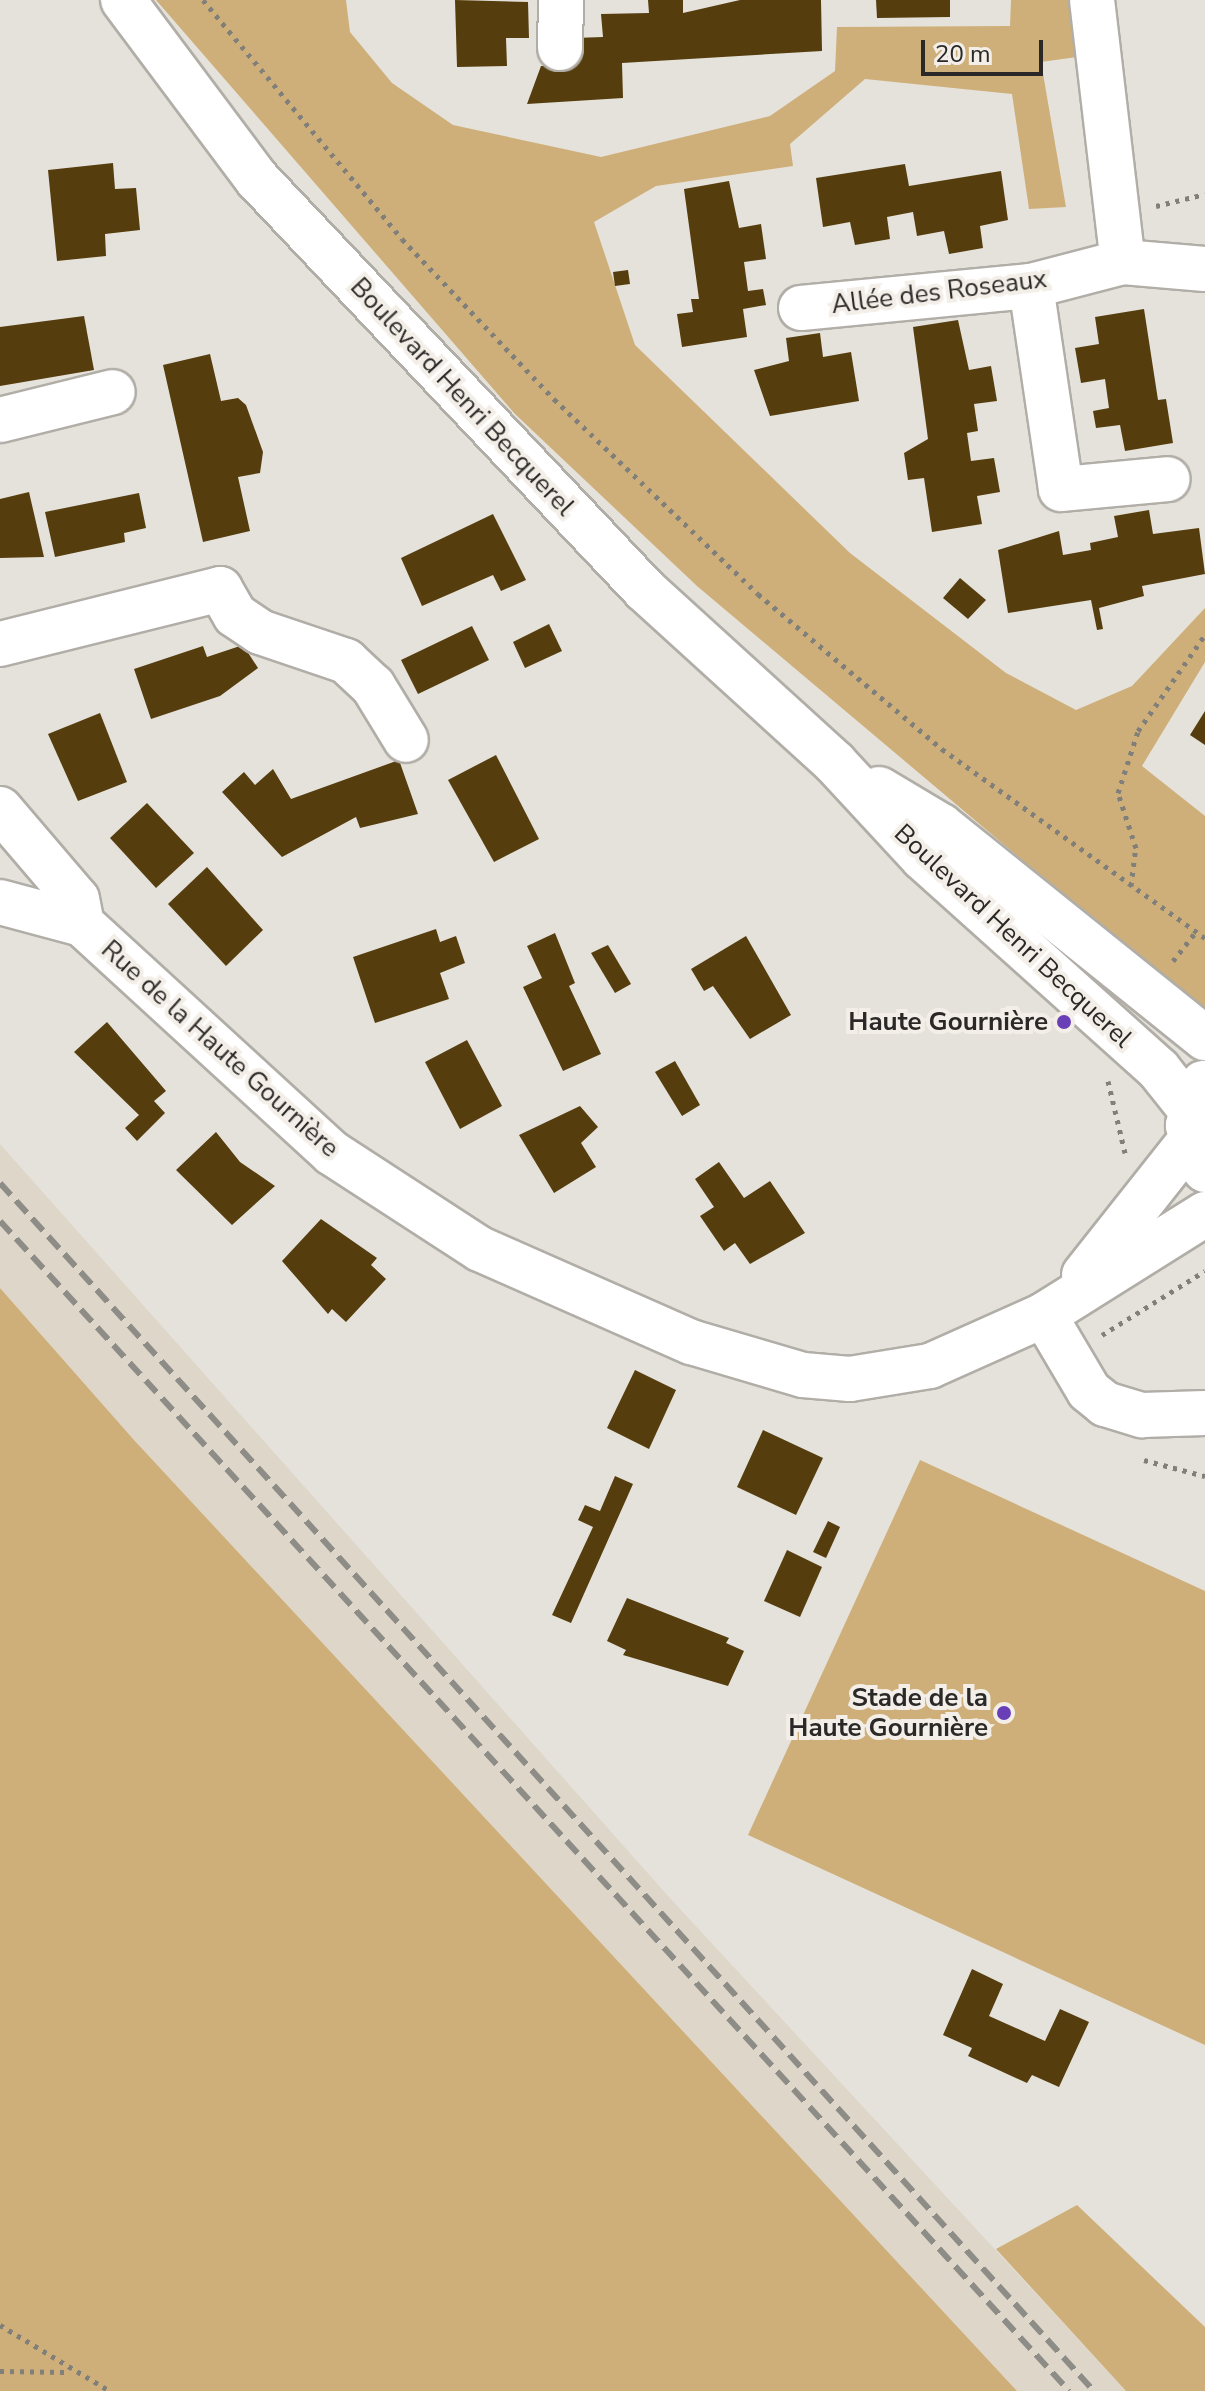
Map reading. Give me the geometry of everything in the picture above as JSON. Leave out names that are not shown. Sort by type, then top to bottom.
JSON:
[{"type":"street","name":"Boulevard Henri Becquerel","points":[[123,0],[267,191],[644,589],[835,763],[923,858],[1159,1070],[1198,1125]]},
{"type":"street","points":[[560,48],[561,0]]},
{"type":"street","points":[[1092,0],[1123,262]]},
{"type":"street","name":"Allée des Roseaux","points":[[801,308],[1031,286],[1123,262],[1205,269]]},
{"type":"street","points":[[1031,286],[1061,489],[1168,479]]},
{"type":"street","points":[[0,420],[113,392]]},
{"type":"street","points":[[0,644],[220,589],[235,615],[260,632],[346,661],[373,686],[406,740]]},
{"type":"street","name":"Boulevard Henri Becquerel","points":[[835,763],[941,826],[1205,1038]]},
{"type":"street","name":"Rue de la Haute Gournière","points":[[0,809],[77,899],[82,924],[342,1161],[480,1249],[624,1317],[755,1363],[850,1379],[930,1366],[1054,1308],[1205,1214]]},
{"type":"street","points":[[0,902],[82,924]]},
{"type":"street","name":"Rue de la Haute Gournière","points":[[1054,1308],[1198,1125]]},
{"type":"street","points":[[1054,1308],[1089,1391],[1105,1404],[1142,1415],[1205,1413]]},
{"type":"path","points":[[203,0],[402,239],[554,399],[712,551],[942,749],[1205,938]]},
{"type":"path","points":[[1131,887],[1136,848],[1118,793],[1138,731],[1205,635]]},
{"type":"path","points":[[1197,1275],[1205,1271]]},
{"type":"path","points":[[0,2325],[71,2372],[110,2391]]},
{"type":"path","points":[[0,2371],[71,2372]]},
{"type":"shaded area","points":[[156,0],[346,0],[350,32],[392,83],[453,125],[601,157],[770,116],[835,71],[837,27],[1010,26],[1011,0],[1075,0],[1084,56],[1041,62],[1066,207],[1029,209],[1012,94],[865,79],[790,144],[793,166],[656,186],[594,222],[635,345],[850,553],[1006,673],[1076,710],[1132,686],[1205,608],[1205,662],[1142,766],[1205,816],[1205,1014],[697,586],[515,414]]},
{"type":"shaded area","points":[[0,1144],[669,1897],[1126,2391],[1017,2391],[134,1440],[0,1288]]},
{"type":"shaded area","points":[[0,1288],[134,1440],[1017,2391],[0,2391]]},
{"type":"shaded area","name":"Stade de la Haute Gournière","points":[[920,1460],[1205,1591],[1205,2045],[748,1835]]},
{"type":"shaded area","points":[[1077,2205],[1205,2327],[1205,2391],[1126,2391],[996,2249]]},
{"type":"building","points":[[455,0],[528,2],[529,38],[506,38],[507,66],[457,67]]},
{"type":"building","points":[[648,0],[683,0],[683,13],[740,0],[821,0],[822,51],[622,63],[623,98],[527,104],[541,66],[575,65],[574,38],[603,37],[601,14],[649,13]]},
{"type":"building","points":[[876,0],[950,0],[950,17],[877,18]]},
{"type":"building","points":[[113,163],[115,189],[136,188],[140,230],[105,234],[106,256],[57,261],[48,170]]},
{"type":"building","points":[[905,164],[909,186],[1001,171],[1008,220],[980,226],[983,248],[949,254],[944,231],[917,236],[913,212],[887,217],[890,239],[855,245],[850,222],[823,227],[816,178]]},
{"type":"building","points":[[729,181],[739,228],[761,224],[766,259],[744,262],[748,291],[763,289],[766,305],[743,309],[747,337],[682,347],[677,314],[693,312],[691,299],[699,299],[684,189]]},
{"type":"building","points":[[628,270],[630,284],[615,286],[613,272]]},
{"type":"building","points":[[1144,309],[1158,400],[1166,399],[1173,443],[1125,451],[1120,425],[1096,428],[1093,411],[1109,408],[1105,379],[1081,383],[1075,348],[1099,344],[1095,317]]},
{"type":"building","points":[[84,316],[94,370],[0,386],[0,327]]},
{"type":"building","points":[[958,320],[969,370],[991,366],[997,401],[974,404],[978,431],[967,433],[971,461],[994,458],[1000,492],[977,496],[982,524],[932,532],[924,478],[908,480],[904,453],[928,439],[913,327]]},
{"type":"building","points":[[820,333],[823,357],[851,352],[859,401],[770,416],[754,370],[789,361],[786,338]]},
{"type":"building","points":[[210,354],[221,401],[238,398],[246,405],[263,452],[260,473],[238,477],[250,531],[203,542],[163,365]]},
{"type":"building","points":[[29,492],[44,557],[0,558],[0,499]]},
{"type":"building","points":[[139,493],[146,528],[124,533],[125,542],[55,557],[45,512]]},
{"type":"building","points":[[1149,510],[1153,534],[1199,528],[1205,574],[1142,586],[1144,596],[1099,608],[1103,629],[1097,630],[1091,600],[1008,613],[998,550],[1059,531],[1063,555],[1091,550],[1090,543],[1118,537],[1114,516]]},
{"type":"building","points":[[493,514],[526,580],[501,591],[493,575],[422,606],[401,558]]},
{"type":"building","points":[[960,578],[986,600],[968,619],[943,598]]},
{"type":"building","points":[[549,624],[562,651],[525,668],[513,642]]},
{"type":"building","points":[[472,626],[489,660],[418,694],[401,660]]},
{"type":"building","points":[[243,645],[258,668],[220,696],[151,719],[134,669],[203,646],[207,657]]},
{"type":"building","points":[[1205,711],[1205,745],[1190,735]]},
{"type":"building","points":[[100,713],[127,782],[78,801],[48,734]]},
{"type":"building","points":[[496,755],[539,839],[494,862],[448,780]]},
{"type":"building","points":[[399,760],[418,814],[360,828],[356,817],[282,857],[222,792],[244,772],[255,785],[273,769],[291,799]]},
{"type":"building","points":[[147,803],[194,853],[156,888],[110,838]]},
{"type":"building","points":[[207,867],[263,930],[226,966],[168,904]]},
{"type":"building","points":[[436,929],[440,942],[456,936],[465,963],[440,973],[449,999],[375,1023],[353,957]]},
{"type":"building","points":[[555,933],[575,983],[569,986],[601,1054],[563,1071],[523,987],[542,978],[527,946]]},
{"type":"building","points":[[746,936],[791,1015],[750,1039],[713,986],[704,991],[691,969]]},
{"type":"building","points":[[608,945],[631,984],[615,993],[591,953]]},
{"type":"building","points":[[107,1022],[166,1091],[154,1101],[165,1113],[137,1141],[125,1128],[139,1115],[74,1052]]},
{"type":"building","points":[[467,1040],[502,1106],[460,1129],[425,1062]]},
{"type":"building","points":[[675,1061],[700,1105],[682,1116],[655,1072]]},
{"type":"building","points":[[580,1106],[598,1127],[581,1143],[596,1167],[554,1193],[519,1135]]},
{"type":"building","points":[[216,1132],[240,1162],[275,1186],[232,1225],[176,1170]]},
{"type":"building","points":[[719,1162],[744,1198],[770,1181],[805,1233],[750,1264],[735,1243],[724,1251],[700,1216],[714,1207],[695,1179]]},
{"type":"building","points":[[321,1219],[377,1258],[371,1265],[386,1279],[346,1322],[332,1309],[328,1314],[282,1261]]},
{"type":"building","points":[[635,1370],[676,1390],[649,1449],[607,1428]]},
{"type":"building","points":[[763,1430],[823,1458],[796,1515],[737,1487]]},
{"type":"building","points":[[615,1476],[633,1484],[571,1623],[552,1615],[593,1527],[578,1520],[585,1505],[600,1511]]},
{"type":"building","points":[[828,1521],[840,1527],[826,1558],[813,1552]]},
{"type":"building","points":[[787,1550],[822,1567],[800,1617],[764,1601]]},
{"type":"building","points":[[627,1598],[729,1638],[726,1643],[744,1651],[728,1686],[623,1655],[626,1650],[607,1641]]},
{"type":"building","points":[[972,1969],[1003,1984],[989,2016],[1045,2041],[1060,2009],[1089,2022],[1059,2087],[1032,2075],[1027,2083],[968,2056],[972,2048],[943,2035]]},
{"type":"railway","points":[[0,1183],[1094,2391]]},
{"type":"railway","points":[[0,1221],[1069,2391]]},
{"type":"place","name":"Haute Gournière","points":[[1064,1022]]},
{"type":"place","name":"Stade de la Haute Gournière","points":[[1004,1713]]}]
